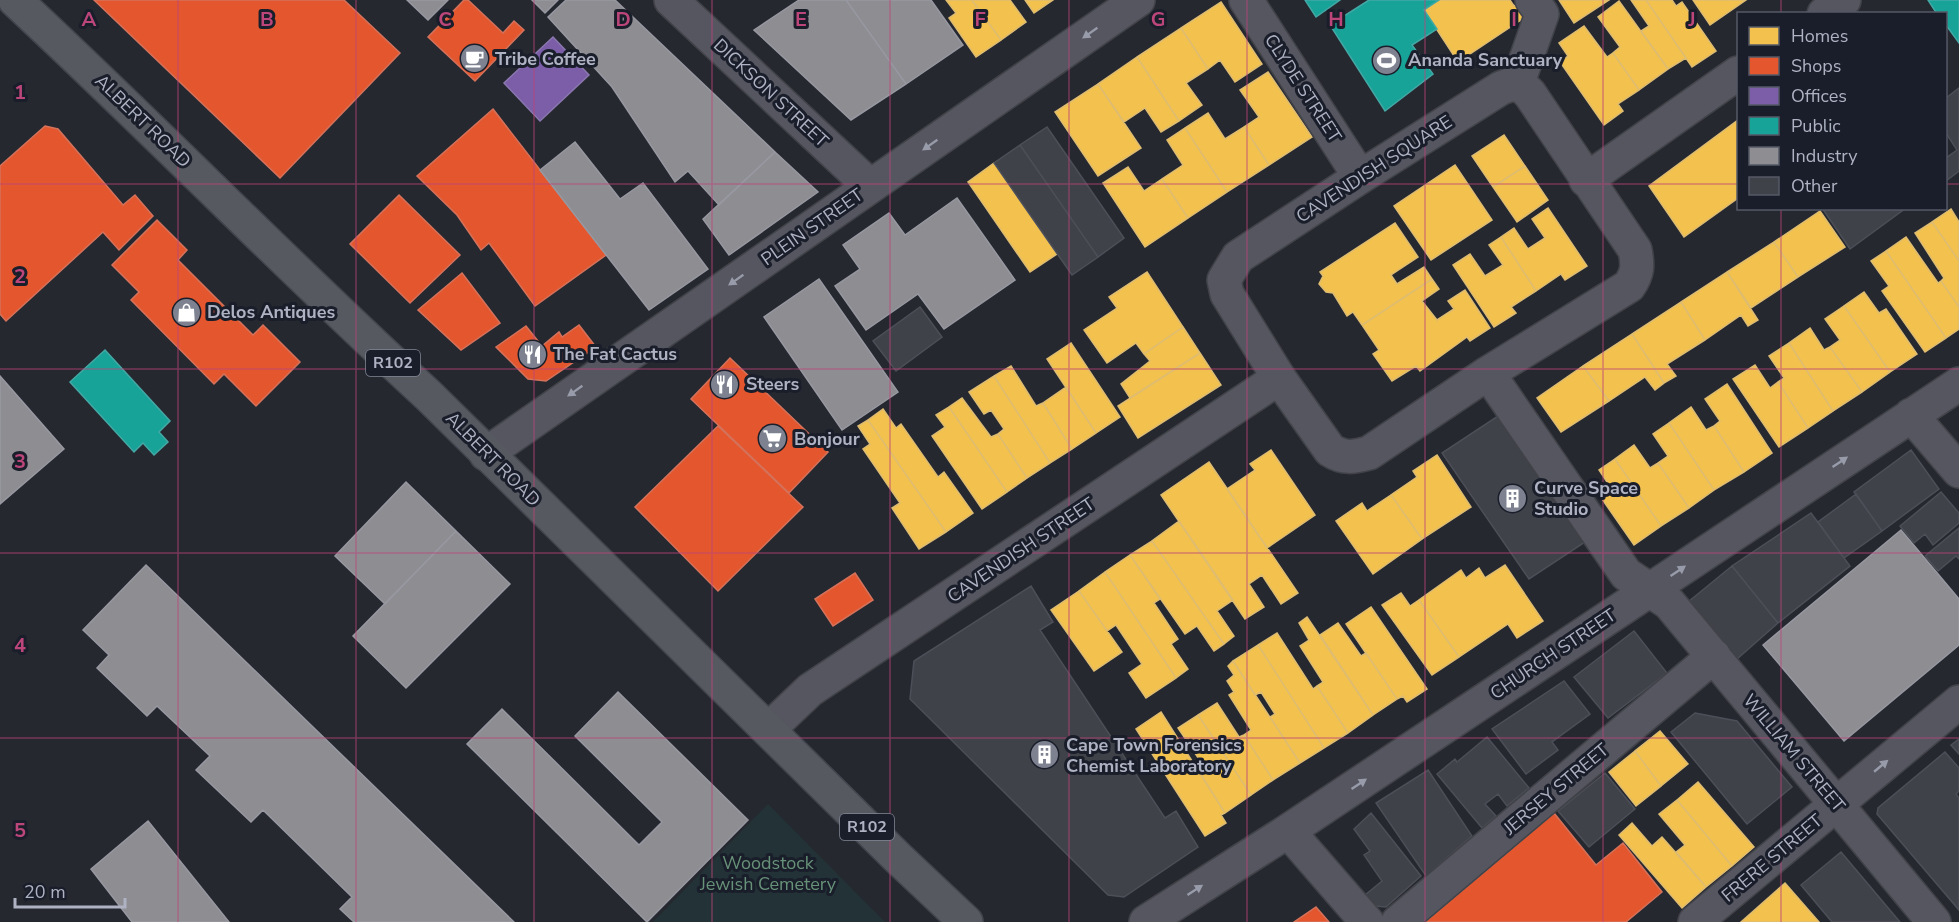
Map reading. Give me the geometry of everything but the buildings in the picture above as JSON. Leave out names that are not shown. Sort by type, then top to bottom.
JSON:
[{"type":"main road","name":"ALBERT ROAD","points":[[15,0],[429,396],[898,858],[966,922]]},
{"type":"street","name":"DICKSON STREET","points":[[671,0],[870,186]]},
{"type":"street","name":"PLEIN STREET","points":[[486,454],[1138,0]]},
{"type":"street","name":"CLYDE STREET","points":[[1246,0],[1360,177]]},
{"type":"street","points":[[1517,85],[1542,14],[1532,0]]},
{"type":"street","points":[[1827,12],[1844,0]]},
{"type":"street","points":[[1586,180],[1737,74]]},
{"type":"street","name":"CAVENDISH SQUARE","points":[[1512,84],[1517,85],[1530,94],[1635,250],[1638,266],[1635,278],[1629,286],[1488,373],[1369,453],[1353,458],[1340,456],[1330,450],[1279,378],[1227,294],[1224,280],[1238,257],[1360,177],[1501,88],[1512,84]]},
{"type":"street","points":[[1488,373],[1626,574],[1649,590]]},
{"type":"street","name":"CAVENDISH STREET","points":[[769,729],[810,690],[1279,378]]},
{"type":"street","name":"CHURCH STREET","points":[[1146,922],[1288,831],[1959,384]]},
{"type":"street","points":[[1911,415],[1959,471]]},
{"type":"street","name":"WILLIAM STREET","points":[[1649,590],[1670,603],[1934,922]]},
{"type":"street","name":"JERSEY STREET","points":[[1398,922],[1714,656]]},
{"type":"street","name":"FRERE STREET","points":[[1695,922],[1959,702]]},
{"type":"street","points":[[1288,831],[1367,922]]},
{"type":"green space","name":"Woodstock Jewish Cemetery","points":[[768,804],[885,922],[653,922]]},
{"type":"place","name":"Tribe Coffee","points":[[474,59]]},
{"type":"place","name":"Ananda Sanctuary","points":[[1387,60]]},
{"type":"place","name":"Delos Antiques","points":[[186,312]]},
{"type":"place","name":"The Fat Cactus","points":[[532,354]]},
{"type":"place","name":"Steers","points":[[725,384]]},
{"type":"place","name":"Bonjour","points":[[773,439]]},
{"type":"place","name":"Curve Space Studio","points":[[1513,498]]},
{"type":"place","name":"Cape Town Forensics Chemist Laboratory","points":[[1045,755]]}]
